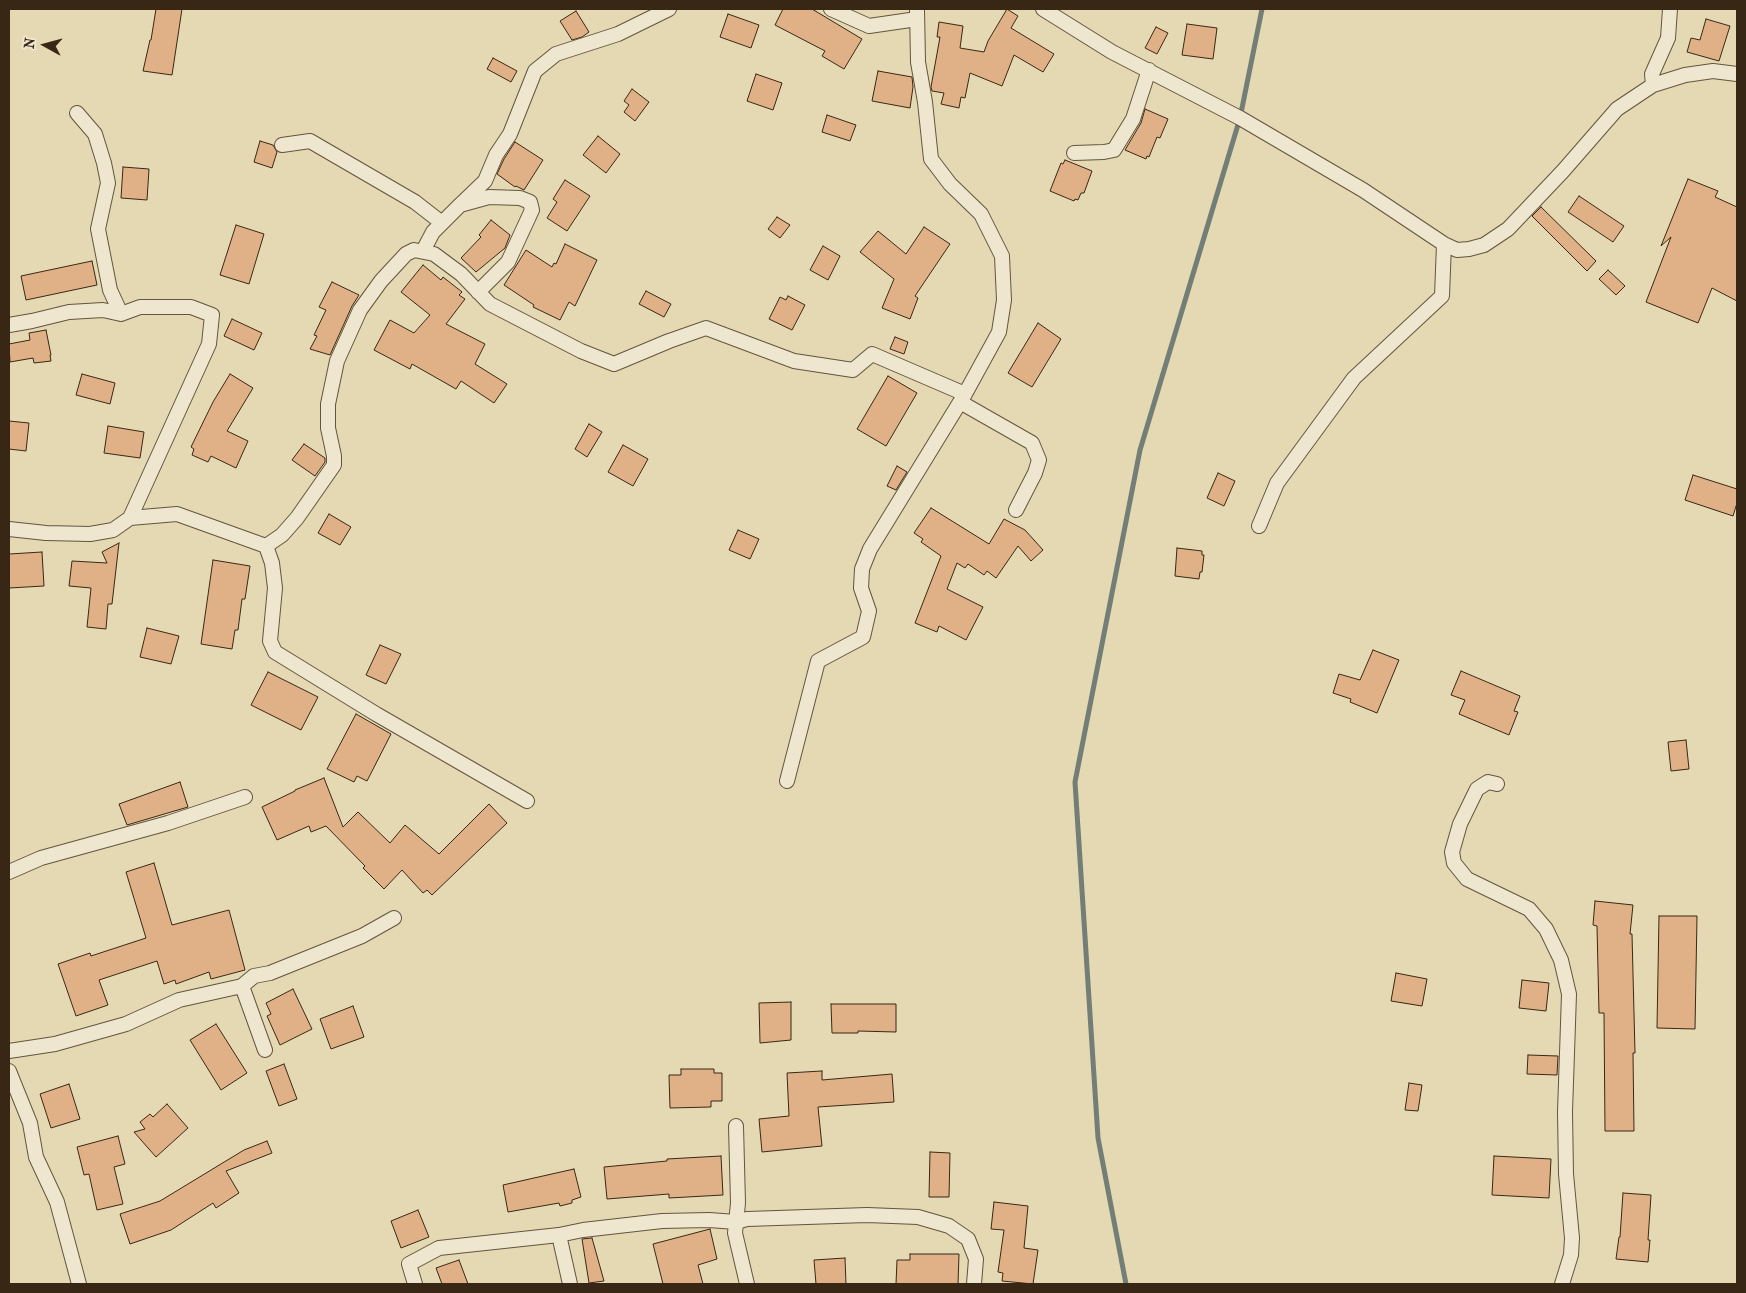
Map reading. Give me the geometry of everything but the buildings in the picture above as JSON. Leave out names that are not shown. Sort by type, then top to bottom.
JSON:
[{"type":"street","points":[[423,251],[433,232],[485,181],[496,155],[510,134],[535,71],[556,54],[618,34],[669,9]]},
{"type":"street","points":[[787,780],[818,662],[863,637],[869,611],[862,588],[862,569],[870,550],[963,398],[999,332],[1004,300],[1002,256],[981,214],[950,184],[931,159],[925,102],[918,62],[917,14],[869,26],[831,9]]},
{"type":"street","points":[[1043,9],[1112,52],[1240,118],[1355,185],[1444,244],[1457,250],[1469,249],[1484,244],[1508,228],[1563,171],[1617,109],[1654,85],[1685,75],[1713,72],[1737,74]]},
{"type":"street","points":[[1654,85],[1652,74],[1668,38],[1670,9]]},
{"type":"street","points":[[1074,153],[1114,150],[1132,119],[1149,70]]},
{"type":"street","points":[[77,113],[95,134],[104,163],[108,183],[98,229],[110,290],[121,314]]},
{"type":"street","points":[[282,145],[310,141],[415,202],[442,223]]},
{"type":"street","points":[[460,205],[489,197],[520,198],[530,202],[532,210],[508,262],[478,292]]},
{"type":"street","points":[[1259,526],[1277,483],[1354,378],[1442,296],[1444,244]]},
{"type":"street","points":[[266,546],[282,536],[334,465],[328,428],[328,404],[337,361],[360,310],[380,281],[406,254],[414,250],[434,254],[461,274],[490,304],[581,351],[614,364],[706,328],[794,361],[853,370],[872,354],[963,398],[1032,443],[1039,460],[1035,473],[1016,510]]},
{"type":"street","points":[[9,325],[69,312],[103,310],[121,314],[140,307],[191,307],[212,314],[209,344],[130,518]]},
{"type":"street","points":[[9,530],[90,534],[113,530],[130,518],[177,514],[266,546]]},
{"type":"street","points":[[266,546],[272,564],[275,588],[270,641],[275,652],[376,714],[527,801]]},
{"type":"street","points":[[1497,784],[1488,782],[1477,789],[1460,824],[1452,852],[1454,863],[1467,879],[1530,909],[1546,929],[1561,960],[1569,994],[1565,1130],[1566,1174],[1572,1238],[1571,1255],[1562,1284]]},
{"type":"street","points":[[9,872],[41,858],[168,823],[245,796]]},
{"type":"street","points":[[9,1051],[54,1044],[126,1024],[179,1000],[242,986],[254,976],[270,974],[362,936],[394,918]]},
{"type":"street","points":[[242,986],[265,1050]]},
{"type":"street","points":[[9,1071],[30,1123],[36,1157],[56,1202],[79,1284]]},
{"type":"street","points":[[736,1126],[738,1204],[735,1233],[747,1284]]},
{"type":"street","points":[[416,1284],[409,1264],[439,1248],[559,1235],[583,1230],[662,1221],[709,1220],[736,1222],[747,1219],[828,1216],[918,1217],[949,1226],[968,1239],[976,1259],[974,1284]]},
{"type":"street","points":[[559,1235],[570,1284]]},
{"type":"waterway","points":[[1126,1284],[1098,1138],[1075,782],[1140,450],[1240,118],[1262,9]]}]
